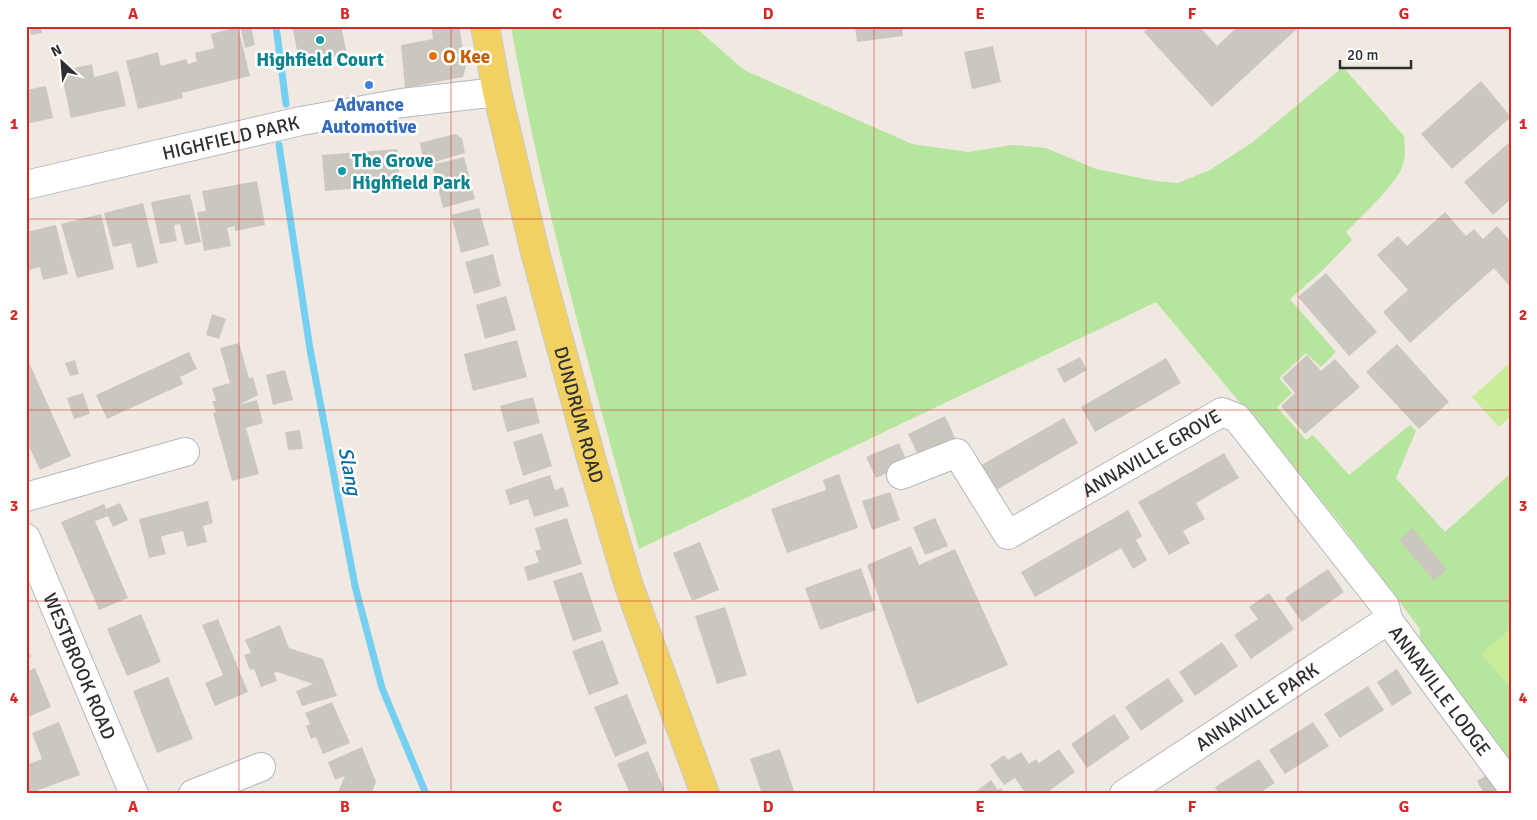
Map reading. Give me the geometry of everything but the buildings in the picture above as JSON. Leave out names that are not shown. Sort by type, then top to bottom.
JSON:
[{"type":"main road","name":"DUNDRUM ROAD","points":[[485,26],[497,92],[535,252],[611,526],[641,621],[705,794]]},
{"type":"street","name":"HIGHFIELD PARK","points":[[26,185],[301,121],[402,103],[497,92]]},
{"type":"street","name":"ANNAVILLE GROVE","points":[[902,475],[957,453],[1008,535],[1222,412],[1237,418],[1385,606],[1388,620]]},
{"type":"street","points":[[26,497],[185,452]]},
{"type":"street","name":"WESTBROOK ROAD","points":[[26,538],[134,794]]},
{"type":"street","name":"ANNAVILLE LODGE","points":[[1388,620],[1511,786]]},
{"type":"street","name":"ANNAVILLE PARK","points":[[1124,794],[1388,620]]},
{"type":"street","points":[[193,794],[261,767]]},
{"type":"green space","points":[[511,26],[694,26],[744,70],[912,144],[968,152],[1012,145],[1046,148],[1096,169],[1155,181],[1178,183],[1210,170],[1253,142],[1343,67],[1404,136],[1404,159],[1402,167],[1393,182],[1346,232],[1352,240],[1324,269],[1290,299],[1336,352],[1321,367],[1306,353],[1279,378],[1292,393],[1277,407],[1306,440],[1313,435],[1349,475],[1410,425],[1416,431],[1396,478],[1445,532],[1511,473],[1511,769],[1419,655],[1420,629],[1340,523],[1156,302],[639,549],[553,224],[523,92]]},
{"type":"green space","points":[[1511,362],[1511,416],[1499,427],[1472,397]]},
{"type":"green space","points":[[1511,628],[1511,688],[1481,654]]},
{"type":"waterway","name":"Slang","points":[[276,26],[286,104]]},
{"type":"waterway","name":"Slang","points":[[279,145],[310,349],[355,586],[382,688],[426,794]]},
{"type":"place","name":"Highfield Court","points":[[320,40]]},
{"type":"place","name":"O Kee","points":[[433,56]]},
{"type":"place","name":"Advance Automotive","points":[[369,85]]},
{"type":"place","name":"The Grove Highfield Park","points":[[342,171]]}]
